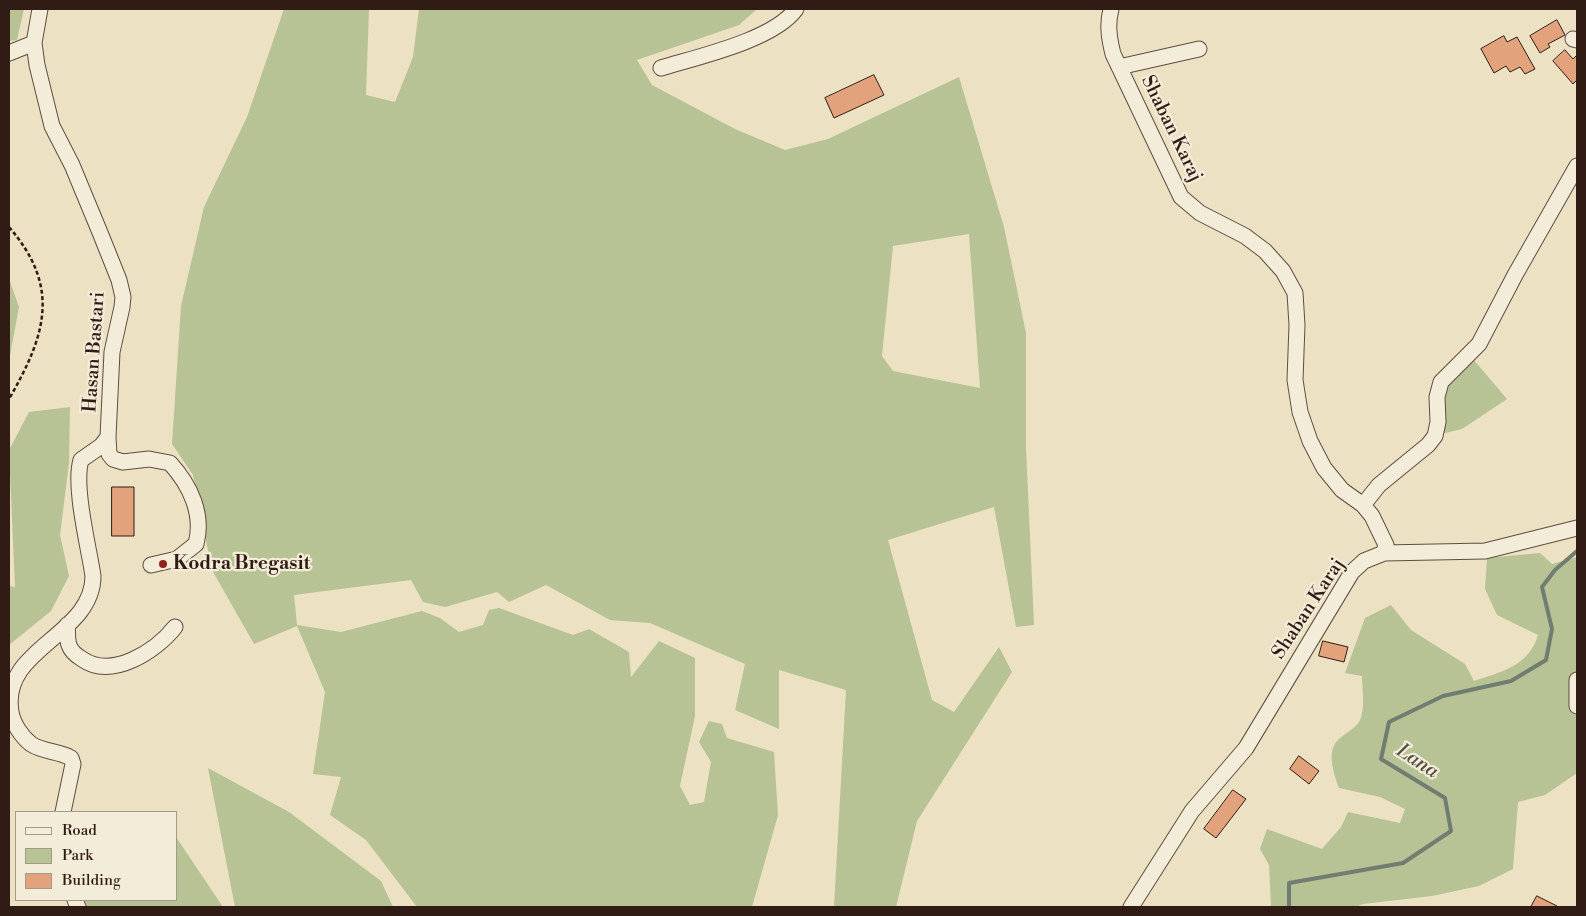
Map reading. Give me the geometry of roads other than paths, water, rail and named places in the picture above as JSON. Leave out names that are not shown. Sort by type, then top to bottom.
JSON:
[{"type":"street","name":"Hasan Bastari","points":[[40,9],[34,43],[37,66],[52,126],[72,165],[120,280],[122,308],[112,352],[108,437],[101,446],[87,454],[80,464],[78,478],[94,583],[82,610],[33,654],[20,669],[12,683],[9,704],[12,719],[30,743],[71,758],[73,764],[63,811]]},
{"type":"street","points":[[661,68],[740,44],[788,20],[796,9]]},
{"type":"street","name":"Shaban Karaj","points":[[1111,9],[1108,21],[1109,38],[1119,67],[1181,197],[1200,213],[1245,236],[1265,251],[1283,271],[1295,293],[1297,324],[1295,380],[1300,412],[1310,441],[1324,468],[1342,490],[1363,505],[1383,534],[1386,545],[1384,553],[1364,561],[1352,572],[1246,748],[1192,811],[1131,907]]},
{"type":"street","points":[[9,53],[34,43]]},
{"type":"street","points":[[1119,67],[1199,49]]},
{"type":"street","points":[[1363,505],[1379,485],[1428,445],[1435,436],[1438,422],[1437,396],[1441,382],[1479,344],[1515,275],[1577,166]]},
{"type":"street","points":[[108,437],[110,454],[113,459],[123,462],[149,459],[170,463],[193,496],[199,520],[196,544],[177,559],[151,565]]},
{"type":"street","points":[[1384,553],[1485,551],[1577,528]]},
{"type":"street","points":[[67,625],[69,644],[77,655],[89,664],[116,666],[137,658],[151,649],[164,640],[174,627]]},
{"type":"street","points":[[1577,680],[1577,706]]},
{"type":"waterway","name":"Lana","points":[[1289,907],[1289,883],[1403,863],[1451,831],[1445,798],[1381,759],[1389,722],[1443,696],[1511,681],[1546,660],[1552,629],[1542,587],[1555,570],[1577,551]]},
{"type":"place","name":"Kodra Bregasit","points":[[163,564]]}]
